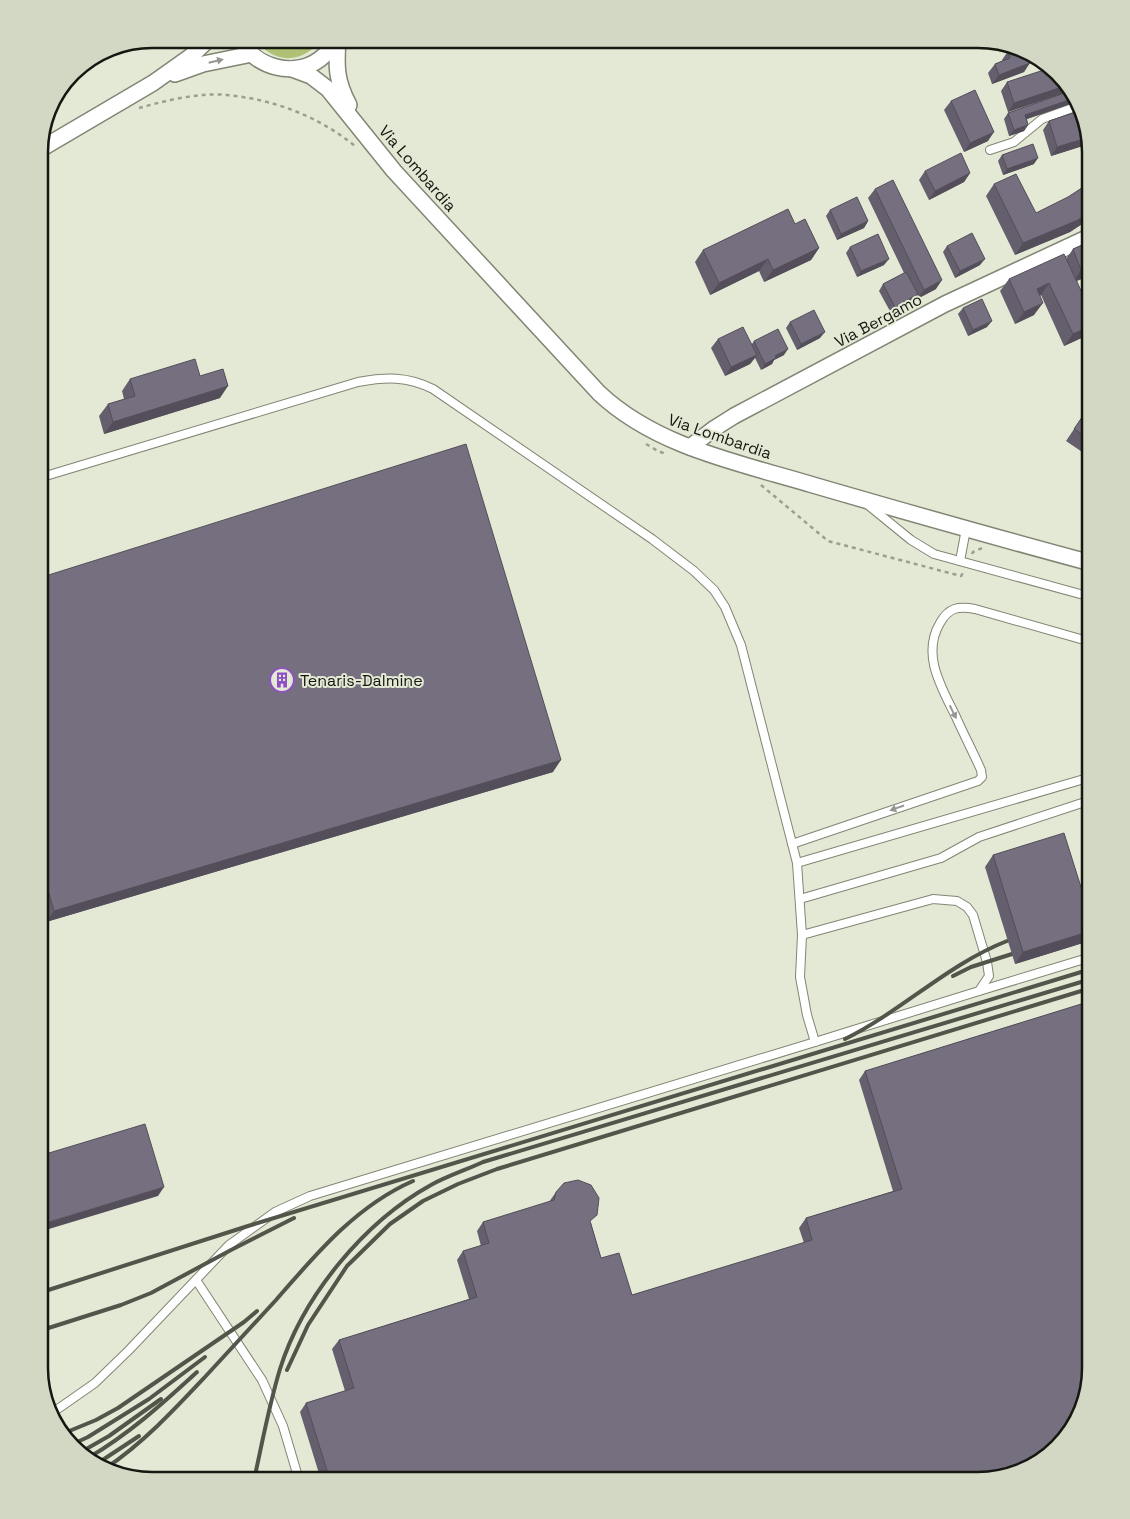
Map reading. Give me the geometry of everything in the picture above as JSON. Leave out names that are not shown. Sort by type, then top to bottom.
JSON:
[{"type":"street","points":[[48,145],[153,83],[199,48]]},
{"type":"street","name":"Via Lombardia","points":[[248,48],[263,62],[277,68],[292,69],[306,66],[319,60],[332,48]]},
{"type":"street","name":"Via Lombardia","points":[[337,48],[336,67],[338,82],[363,133]]},
{"type":"street","points":[[153,83],[194,67],[252,54]]},
{"type":"street","name":"Via Lombardia","points":[[292,69],[311,76],[325,86],[394,171],[603,397],[633,420],[669,439],[690,447],[861,499],[1082,561]]},
{"type":"street","name":"Via Bergamo","points":[[690,447],[734,416],[935,309],[1082,240]]},
{"type":"lane","points":[[990,150],[1014,142],[1042,119],[1073,108]]},
{"type":"lane","points":[[48,475],[348,385],[389,378],[412,380],[426,386],[652,539],[694,571],[714,590],[726,607],[741,645],[796,863],[802,936],[800,977],[807,1015],[815,1042]]},
{"type":"lane","points":[[861,499],[918,545],[934,554],[1082,595]]},
{"type":"lane","points":[[960,561],[966,529]]},
{"type":"lane","points":[[792,844],[980,780],[981,770],[940,684],[934,667],[932,644],[938,626],[949,611],[960,607],[975,608],[1082,639]]},
{"type":"lane","points":[[796,863],[1082,780]]},
{"type":"lane","points":[[800,899],[941,858],[979,837],[1082,803]]},
{"type":"lane","points":[[802,936],[933,899],[957,901],[967,907],[973,915],[987,962],[989,976],[979,991]]},
{"type":"lane","points":[[56,1410],[95,1383],[230,1244],[275,1212],[310,1196],[1082,960]]},
{"type":"lane","points":[[196,1280],[262,1380],[282,1426],[296,1472]]},
{"type":"green space","points":[[264,48],[314,48],[297,57],[289,58],[271,53]]},
{"type":"building","points":[[1008,52],[1029,60],[1030,63],[999,75],[995,64],[1010,58]]},
{"type":"building","points":[[1043,70],[1061,87],[1014,103],[1007,82]]},
{"type":"building","points":[[975,90],[994,132],[970,143],[951,101]]},
{"type":"building","points":[[1065,93],[1069,100],[1025,115],[1028,125],[1014,130],[1008,113]]},
{"type":"building","points":[[1075,112],[1082,140],[1057,147],[1049,121]]},
{"type":"building","points":[[1033,144],[1038,158],[1007,169],[1002,155]]},
{"type":"building","points":[[961,153],[970,173],[935,191],[925,171]]},
{"type":"building","points":[[1016,174],[1036,213],[1082,188],[1082,217],[1023,243],[994,184]]},
{"type":"building","points":[[893,180],[942,280],[924,290],[875,189]]},
{"type":"building","points":[[857,197],[868,221],[841,234],[830,210]]},
{"type":"building","points":[[788,209],[795,224],[805,219],[819,248],[773,270],[768,259],[719,283],[703,250]]},
{"type":"building","points":[[972,233],[985,259],[960,271],[947,246]]},
{"type":"building","points":[[878,234],[889,259],[861,271],[850,247]]},
{"type":"building","points":[[1082,245],[1082,270],[1081,270],[1073,249]]},
{"type":"building","points":[[1064,254],[1082,293],[1082,330],[1073,334],[1049,283],[1037,289],[1043,303],[1024,312],[1009,279]]},
{"type":"building","points":[[906,272],[918,294],[895,307],[883,284]]},
{"type":"building","points":[[982,299],[992,321],[973,330],[963,308]]},
{"type":"building","points":[[814,310],[825,332],[801,344],[790,322]]},
{"type":"building","points":[[743,327],[757,355],[731,367],[718,339]]},
{"type":"building","points":[[778,329],[788,349],[765,364],[754,341]]},
{"type":"building","points":[[195,359],[200,376],[223,369],[228,386],[113,422],[108,404],[135,396],[130,379]]},
{"type":"building","points":[[1082,417],[1082,434],[1074,429]]},
{"type":"building","name":"Tenaris-Dalmine","points":[[466,444],[561,760],[54,911],[48,890],[48,575]]},
{"type":"building","points":[[1064,833],[1082,890],[1082,934],[1023,952],[993,855]]},
{"type":"building","points":[[1082,1004],[1082,1382],[1072,1414],[1065,1426],[1037,1454],[1006,1468],[979,1472],[328,1472],[306,1403],[354,1388],[339,1340],[477,1297],[463,1251],[489,1243],[483,1222],[554,1200],[556,1192],[564,1183],[578,1180],[591,1185],[599,1198],[597,1215],[590,1221],[601,1258],[619,1253],[632,1295],[812,1240],[806,1218],[902,1189],[865,1071]]},
{"type":"building","points":[[145,1124],[164,1187],[48,1222],[48,1153]]},
{"type":"railway","points":[[845,1039],[866,1028],[965,962],[1007,941]]},
{"type":"railway","points":[[953,976],[971,967],[1012,954]]},
{"type":"railway","points":[[48,1290],[248,1226],[1082,972]]},
{"type":"railway","points":[[256,1472],[280,1369],[290,1342],[320,1288],[360,1240],[382,1219],[431,1185],[483,1162],[1082,982]]},
{"type":"railway","points":[[287,1370],[308,1325],[347,1266],[390,1224],[423,1201],[458,1184],[497,1169],[1082,991]]},
{"type":"railway","points":[[112,1464],[133,1448],[169,1414],[338,1233],[373,1204],[392,1191],[413,1181]]},
{"type":"railway","points":[[48,1328],[121,1305],[151,1293],[294,1218]]},
{"type":"railway","points":[[69,1431],[118,1408],[244,1322],[257,1311]]},
{"type":"railway","points":[[78,1441],[149,1399],[205,1357]]},
{"type":"railway","points":[[94,1454],[131,1429],[197,1372]]},
{"type":"railway","points":[[87,1449],[109,1436],[161,1399]]},
{"type":"railway","points":[[103,1460],[139,1436]]},
{"type":"place","name":"Tenaris-Dalmine","points":[[282,680]]}]
